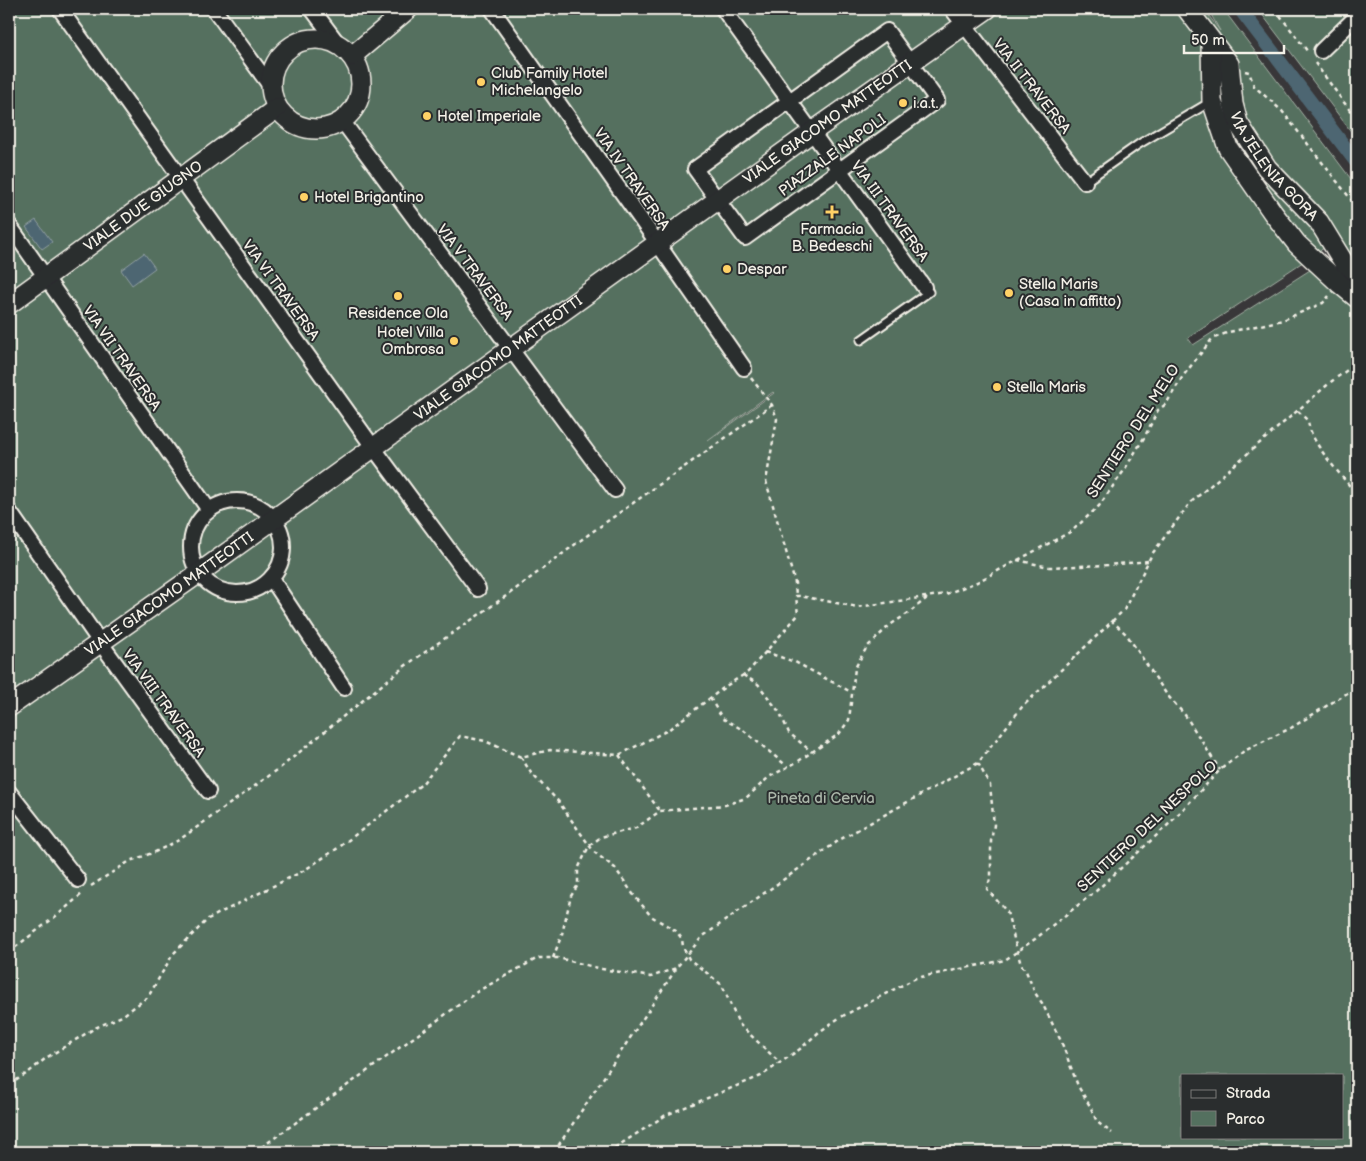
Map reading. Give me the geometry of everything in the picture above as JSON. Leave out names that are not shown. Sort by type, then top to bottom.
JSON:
[{"type":"street","name":"VIA VI TRAVERSA","points":[[60,9],[373,447],[478,589]]},
{"type":"street","points":[[214,9],[270,87],[277,108],[287,120],[300,127],[314,130],[329,128],[342,122],[350,115],[356,106],[362,86],[361,75],[346,51],[312,9]]},
{"type":"street","points":[[346,51],[408,9]]},
{"type":"street","name":"VIA IV TRAVERSA","points":[[492,9],[744,368]]},
{"type":"street","name":"VIA III TRAVERSA","points":[[723,9],[924,287]]},
{"type":"street","name":"VIA II TRAVERSA","points":[[952,9],[1086,182]]},
{"type":"street","name":"VIALE GIACOMO MATTEOTTI","points":[[9,707],[199,573],[812,132],[987,9]]},
{"type":"street","points":[[1187,9],[1229,64]]},
{"type":"street","points":[[1321,51],[1357,16]]},
{"type":"street","name":"PIAZZALE NAPOLI","points":[[887,31],[910,63],[936,100],[745,238],[695,169],[887,31]]},
{"type":"street","points":[[270,87],[274,65],[288,48],[297,43],[308,39],[318,39],[329,41],[346,51]]},
{"type":"street","name":"VIA JELENIA GORA","points":[[1211,41],[1212,101],[1228,148],[1273,213],[1298,244],[1349,284],[1357,298]]},
{"type":"street","name":"VIA JELENIA GORA","points":[[1229,64],[1233,104],[1238,123],[1267,168],[1319,222],[1354,276],[1349,284]]},
{"type":"street","name":"VIALE DUE GIUGNO","points":[[9,304],[277,108]]},
{"type":"street","name":"VIA V TRAVERSA","points":[[342,122],[615,490]]},
{"type":"street","name":"VIA VII TRAVERSA","points":[[9,225],[209,510]]},
{"type":"street","points":[[238,500],[258,506],[274,519],[281,533],[283,549],[280,564],[272,578],[261,587],[248,592],[234,593],[220,590],[208,583],[199,573],[193,560],[191,546],[193,532],[209,510],[218,504],[238,500]]},
{"type":"street","name":"VIA VIII TRAVERSA","points":[[9,511],[100,642],[208,791]]},
{"type":"street","points":[[272,578],[344,688]]},
{"type":"street","points":[[9,792],[78,880]]},
{"type":"lane","points":[[1086,182],[1139,144],[1212,101]]},
{"type":"lane","points":[[861,340],[928,292],[924,287]]},
{"type":"path","points":[[1229,64],[1238,70],[1250,72],[1254,86],[1282,110],[1357,207]]},
{"type":"path","name":"SENTIERO DEL MELO","points":[[796,596],[858,607],[946,594],[976,582],[1072,530],[1099,506],[1146,436],[1158,410],[1166,404],[1183,376],[1212,338],[1229,332],[1283,320],[1323,303],[1349,284]]},
{"type":"path","points":[[554,1152],[676,968],[702,938],[841,838],[978,763],[1022,707],[1124,610],[1149,560],[1190,503],[1332,381],[1357,363]]},
{"type":"path","points":[[521,757],[550,750],[619,755],[668,730],[748,672],[798,615],[795,583],[766,481],[777,419],[772,405],[744,368]]},
{"type":"path","points":[[9,952],[60,913],[97,881],[130,861],[155,852],[179,840],[280,768],[405,666],[509,594],[573,546],[772,405]]},
{"type":"path","points":[[1298,411],[1308,421],[1309,430],[1320,448],[1357,495]]},
{"type":"path","points":[[1016,560],[1049,567],[1108,565],[1149,560]]},
{"type":"path","points":[[553,958],[562,934],[571,896],[578,885],[578,869],[589,845],[601,837],[636,828],[660,811],[725,805],[746,798],[769,777],[839,734],[849,720],[855,668],[867,647],[890,625],[928,597]]},
{"type":"path","points":[[1112,620],[1127,634],[1167,695],[1186,715],[1220,770]]},
{"type":"path","points":[[765,652],[795,662],[851,692]]},
{"type":"path","points":[[743,675],[758,684],[780,713],[788,733],[812,752]]},
{"type":"path","name":"SENTIERO DEL NESPOLO","points":[[608,1152],[666,1115],[761,1076],[839,1018],[916,978],[1005,960],[1096,891],[1170,822],[1220,770],[1244,751],[1291,728],[1357,687]]},
{"type":"path","points":[[710,698],[722,718],[742,730],[788,767]]},
{"type":"path","points":[[9,1085],[46,1058],[95,1028],[122,1016],[148,998],[173,954],[208,919],[303,871],[338,848],[422,784],[460,736],[485,741],[521,757],[531,773],[558,801],[594,852],[615,868],[651,916],[676,931],[682,939],[687,956],[718,980],[739,1024],[780,1063]]},
{"type":"path","points":[[619,755],[660,811]]},
{"type":"path","points":[[978,763],[990,785],[994,825],[991,841],[991,876],[987,888],[1008,912],[1021,965],[1026,971],[1035,993],[1061,1041],[1078,1086],[1097,1122],[1112,1133]]},
{"type":"path","points":[[255,1152],[478,990],[538,958],[553,958],[651,977],[676,968]]},
{"type":"green space","name":"Pineta di Cervia","points":[[9,9],[1204,9],[1220,31],[1208,9],[1223,9],[1357,187],[1357,269],[1342,272],[1324,248],[1188,338],[1193,345],[1310,270],[1344,298],[1357,313],[1357,1152],[9,1152]],"holes":[[[773,392],[774,393],[708,441]]]},
{"type":"green space","points":[[1258,9],[1357,9],[1357,140],[1356,138]]},
{"type":"water","points":[[36,220],[52,242],[42,249],[26,227]]},
{"type":"water","points":[[144,253],[155,268],[132,285],[121,270]]},
{"type":"waterway","points":[[1240,9],[1357,163]]},
{"type":"place","name":"Club Family Hotel Michelangelo","points":[[481,82]]},
{"type":"place","name":"i.a.t.","points":[[903,103]]},
{"type":"place","name":"Hotel Imperiale","points":[[427,116]]},
{"type":"place","name":"Hotel Brigantino","points":[[304,197]]},
{"type":"place","name":"Farmacia B. Bedeschi","points":[[832,212]]},
{"type":"place","name":"Despar","points":[[727,269]]},
{"type":"place","name":"Stella Maris (Casa in affitto)","points":[[1009,293]]},
{"type":"place","name":"Residence Ola","points":[[398,296]]},
{"type":"place","name":"Hotel Villa Ombrosa","points":[[454,341]]},
{"type":"place","name":"Stella Maris","points":[[997,387]]}]
